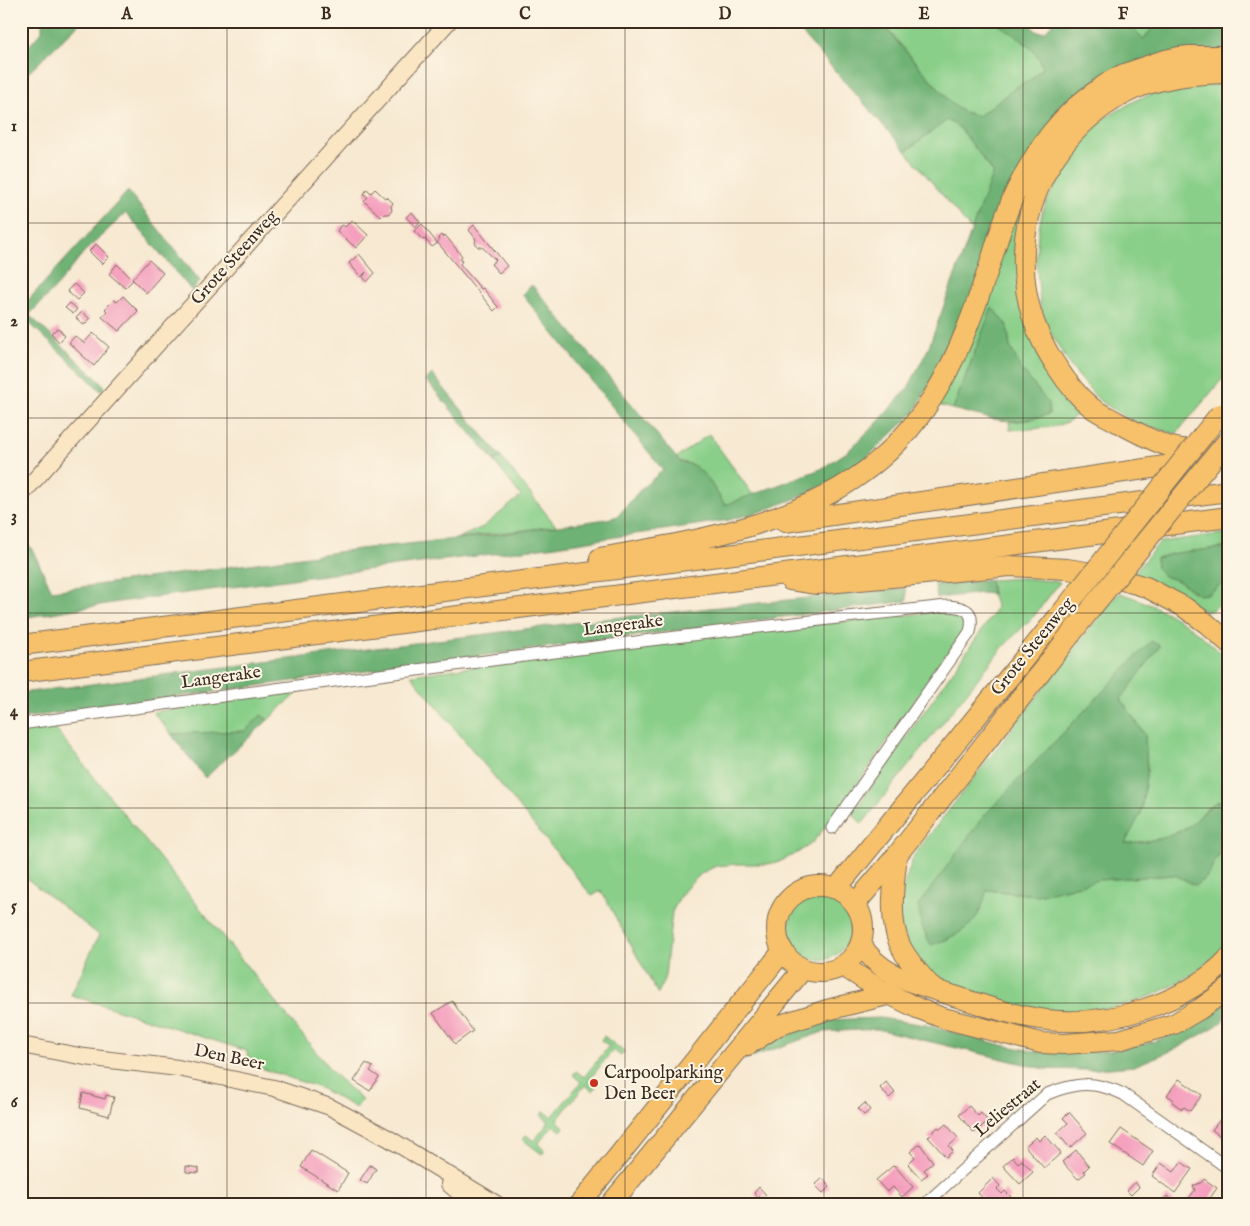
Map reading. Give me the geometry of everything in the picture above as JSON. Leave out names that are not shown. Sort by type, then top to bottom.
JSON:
[{"type":"highway","points":[[295,610],[491,574],[589,560],[695,540],[741,528],[809,504],[846,485],[880,459],[934,397],[971,320],[1016,190],[1054,127],[1081,101],[1116,77],[1152,64],[1187,56],[1229,56]]},
{"type":"highway","points":[[1229,74],[1196,74],[1155,82],[1123,95],[1093,114],[1071,136],[1050,165],[1036,195],[1026,226],[1023,259],[1026,296],[1035,327],[1048,355],[1067,381],[1091,407],[1131,430],[1174,448],[1229,452]]},
{"type":"highway","name":"Grote Steenweg","points":[[836,888],[1063,611],[1224,409]]},
{"type":"highway","name":"Grote Steenweg","points":[[856,904],[897,855],[1093,606],[1229,439]]},
{"type":"highway","points":[[741,528],[1229,456]]},
{"type":"highway","points":[[21,645],[1229,491]]},
{"type":"highway","points":[[21,672],[1229,517]]},
{"type":"highway","points":[[764,577],[817,584],[1010,566],[1067,570],[1131,582],[1155,591],[1184,607],[1229,643]]},
{"type":"highway","points":[[897,855],[893,885],[893,917],[899,944],[912,965],[933,989]]},
{"type":"highway","points":[[818,885],[836,888],[856,904],[862,917],[863,930],[860,944],[853,956],[843,966],[823,972],[803,969],[782,952],[776,935],[777,918],[785,902],[800,890],[818,885]]},
{"type":"highway","points":[[860,944],[866,953],[902,980],[1022,1016],[1049,1020],[1110,1018],[1160,1004],[1203,979],[1229,958]]},
{"type":"highway","points":[[579,1205],[782,952]]},
{"type":"highway","points":[[843,966],[917,1008],[943,1018],[1032,1041],[1064,1044],[1119,1040],[1174,1024],[1200,1009],[1229,988]]},
{"type":"highway","points":[[610,1205],[803,969]]},
{"type":"highway","points":[[732,1054],[777,1026],[827,1010],[891,994]]},
{"type":"street","name":"Grote Steenweg","points":[[21,495],[449,21]]},
{"type":"street","name":"Langerake","points":[[21,724],[426,667],[767,625],[947,606],[959,606],[967,610],[971,614],[970,632],[832,828]]},
{"type":"street","name":"Den Beer","points":[[21,1045],[85,1057],[178,1068],[274,1088],[330,1107],[388,1138],[498,1205]]},
{"type":"street","name":"Leliestraat","points":[[924,1205],[1047,1094],[1066,1086],[1080,1084],[1107,1087],[1123,1094],[1229,1168]]},
{"type":"street","name":"Den Beer","points":[[415,1155],[474,1205]]},
{"type":"green space","points":[[42,21],[82,21],[21,80],[21,55],[42,31]]},
{"type":"green space","points":[[791,21],[879,21],[952,104],[963,112],[979,116],[1015,88],[1030,80],[1043,68],[1040,60],[1029,47],[994,21],[1027,21],[1037,32],[1046,31],[1054,21],[1128,21],[1143,40],[1158,21],[1207,21],[1210,26],[1229,25],[1229,47],[1060,111],[962,324],[914,413],[862,462],[830,482],[797,498],[762,511],[729,520],[556,546],[118,602],[21,618],[21,534],[33,551],[52,591],[359,549],[493,535],[618,516],[640,490],[663,470],[522,294],[532,285],[680,462],[693,465],[706,476],[725,505],[821,469],[847,452],[880,420],[908,388],[928,349],[993,172],[960,128],[947,120],[906,151]]},
{"type":"green space","points":[[880,21],[994,21],[1019,38],[1036,53],[1040,58],[1043,68],[1030,80],[1015,88],[979,116],[963,112],[952,104]]},
{"type":"green space","points":[[1128,21],[1158,21],[1143,40]]},
{"type":"green space","points":[[1193,84],[1229,85],[1229,371],[1176,434],[1133,422],[1099,400],[1071,367],[1046,325],[1040,304],[1036,258],[1042,213],[1069,154],[1105,118],[1138,99]]},
{"type":"green space","points":[[1083,115],[1015,251],[1079,409],[1075,416],[1059,425],[1010,430],[1009,422],[1031,420],[1040,392],[1021,369],[1010,347],[1007,325],[992,308],[953,409],[938,405],[1026,187]]},
{"type":"green space","points":[[947,120],[960,128],[993,172],[972,231],[906,151]]},
{"type":"green space","points":[[128,191],[200,281],[192,291],[126,213],[84,252],[56,287],[29,315],[105,386],[101,391],[21,315],[21,308]]},
{"type":"green space","points":[[992,307],[1007,325],[1010,347],[1021,369],[1048,403],[1049,414],[1012,421],[953,409]]},
{"type":"green space","points":[[432,374],[501,457],[494,461],[426,380]]},
{"type":"green space","points":[[709,434],[753,495],[725,505],[699,470],[676,458]]},
{"type":"green space","points":[[501,457],[556,526],[458,538],[483,527],[521,496],[494,461]]},
{"type":"green space","points":[[1229,533],[1229,547],[1176,553],[1156,558],[1157,569],[1164,576],[1181,582],[1193,592],[1208,594],[1229,578],[1229,594],[1212,610],[1205,611],[1132,575],[1160,542]]},
{"type":"green space","points":[[1229,547],[1229,578],[1208,594],[1199,595],[1181,582],[1164,576],[1157,569],[1156,558],[1176,553]]},
{"type":"green space","points":[[1023,578],[1060,582],[1034,616],[1003,647],[862,824],[852,814],[994,613],[996,606],[990,580]]},
{"type":"green space","points":[[990,580],[992,594],[982,593],[937,598],[935,585]]},
{"type":"green space","points":[[906,588],[907,601],[424,663],[21,718],[21,693],[612,618]]},
{"type":"green space","points":[[1120,593],[1135,598],[1179,620],[1206,639],[1229,662],[1229,803],[1218,801],[1207,808],[1194,823],[1166,838],[1124,844],[1141,813],[1147,769],[1145,735],[1121,699],[1159,646],[944,941],[972,921],[987,890],[1036,895],[1098,880],[1175,875],[1195,885],[1206,878],[1229,835],[1229,941],[1209,961],[1162,991],[1136,1001],[1109,1008],[1081,1012],[1026,1009],[933,979],[918,964],[906,941],[899,919],[902,891],[914,855],[1112,600]]},
{"type":"green space","points":[[944,611],[958,612],[964,617],[964,629],[839,811],[811,844],[781,861],[768,864],[716,866],[702,873],[680,896],[672,912],[665,976],[658,994],[601,891],[592,896],[411,675],[683,639]]},
{"type":"green space","points":[[1151,641],[1160,646],[1121,699],[1145,735],[1147,769],[1141,813],[1125,843],[1143,842],[1171,835],[1188,827],[1215,803],[1219,801],[1229,803],[1229,835],[1206,878],[1195,885],[1175,875],[1098,880],[1036,895],[987,890],[979,913],[968,926],[950,938],[931,945],[922,927],[918,906],[982,818]]},
{"type":"green space","points":[[301,689],[268,720],[261,716],[245,731],[171,734],[153,712]]},
{"type":"green space","points":[[261,715],[268,720],[205,778],[171,734],[245,731]]},
{"type":"green space","points":[[52,725],[333,1073],[362,1100],[356,1108],[320,1088],[248,1064],[247,1051],[71,995],[99,935],[21,874],[21,729]]},
{"type":"green space","points":[[819,898],[831,900],[841,907],[848,917],[850,929],[848,941],[841,951],[831,958],[819,960],[807,958],[797,951],[790,941],[788,929],[790,917],[797,907],[807,900]]},
{"type":"green space","points":[[1229,1001],[1229,1016],[1216,1026],[1176,1049],[1134,1066],[1086,1070],[1045,1069],[877,1029],[823,1032],[743,1060],[779,1035],[821,1020],[880,1018],[926,1025],[1002,1045],[1044,1053],[1109,1051],[1145,1044],[1173,1035]]},
{"type":"green space","points":[[604,1036],[624,1052],[621,1056],[613,1050],[588,1081],[596,1087],[593,1091],[585,1085],[557,1120],[564,1127],[561,1131],[553,1125],[538,1144],[545,1151],[542,1154],[522,1139],[526,1135],[534,1141],[549,1122],[541,1115],[544,1111],[552,1117],[581,1082],[573,1075],[576,1071],[584,1077],[609,1046],[601,1040]]},
{"type":"building","points":[[367,189],[371,193],[375,189],[386,199],[387,197],[393,203],[391,206],[392,211],[381,217],[364,201],[368,197],[364,194]]},
{"type":"building","points":[[412,212],[420,222],[415,227],[406,217]]},
{"type":"building","points":[[352,220],[368,235],[356,248],[337,231],[340,226],[343,225],[345,227]]},
{"type":"building","points":[[422,224],[437,243],[441,235],[443,237],[445,235],[462,256],[460,264],[498,307],[494,311],[438,243],[432,247],[414,231]]},
{"type":"building","points":[[474,225],[507,266],[499,273],[491,264],[496,260],[475,243],[476,239],[469,230]]},
{"type":"building","points":[[96,244],[109,257],[102,264],[89,251]]},
{"type":"building","points":[[359,254],[375,273],[367,282],[363,277],[366,272],[361,277],[349,263]]},
{"type":"building","points":[[149,260],[163,273],[146,293],[132,279]]},
{"type":"building","points":[[117,264],[133,280],[125,288],[109,274]]},
{"type":"building","points":[[74,284],[84,293],[77,300],[67,291]]},
{"type":"building","points":[[123,296],[138,311],[119,331],[102,317],[107,311],[105,309],[114,300],[117,302]]},
{"type":"building","points":[[70,303],[77,309],[73,314],[65,308]]},
{"type":"building","points":[[82,312],[90,319],[84,325],[76,318]]},
{"type":"building","points":[[58,328],[65,336],[59,342],[51,333]]},
{"type":"building","points":[[93,333],[109,347],[94,366],[69,343],[75,336],[84,343]]},
{"type":"building","points":[[452,1001],[473,1031],[455,1044],[433,1013]]},
{"type":"building","points":[[366,1063],[373,1067],[370,1071],[379,1077],[370,1091],[354,1081]]},
{"type":"building","points":[[1179,1079],[1202,1095],[1190,1111],[1184,1107],[1182,1109],[1172,1102],[1174,1100],[1167,1095]]},
{"type":"building","points":[[886,1082],[895,1093],[889,1098],[880,1088]]},
{"type":"building","points":[[83,1093],[105,1099],[106,1095],[114,1097],[109,1116],[80,1108]]},
{"type":"building","points":[[865,1103],[870,1110],[864,1115],[858,1109]]},
{"type":"building","points":[[969,1106],[978,1116],[981,1113],[988,1121],[974,1133],[959,1115]]},
{"type":"building","points":[[1069,1112],[1087,1133],[1070,1148],[1057,1133],[1068,1123],[1063,1118]]},
{"type":"building","points":[[1229,1114],[1229,1142],[1212,1130],[1221,1118],[1224,1121]]},
{"type":"building","points":[[946,1124],[958,1138],[949,1146],[953,1151],[946,1157],[928,1137],[938,1127],[940,1129]]},
{"type":"building","points":[[1121,1129],[1153,1151],[1143,1166],[1110,1144]]},
{"type":"building","points":[[1045,1135],[1061,1153],[1044,1168],[1025,1146],[1036,1137],[1039,1141]]},
{"type":"building","points":[[920,1144],[933,1162],[924,1170],[928,1174],[921,1179],[908,1164],[915,1157],[910,1152]]},
{"type":"building","points":[[311,1150],[348,1173],[338,1190],[301,1167]]},
{"type":"building","points":[[1076,1150],[1089,1166],[1084,1171],[1086,1173],[1078,1179],[1062,1162]]},
{"type":"building","points":[[1013,1157],[1018,1163],[1022,1160],[1033,1172],[1020,1184],[1003,1166]]},
{"type":"building","points":[[1181,1162],[1192,1169],[1175,1193],[1152,1176],[1161,1163],[1174,1172]]},
{"type":"building","points":[[370,1165],[376,1169],[367,1184],[360,1180]]},
{"type":"building","points":[[894,1165],[913,1187],[902,1197],[893,1187],[887,1192],[876,1180]]},
{"type":"building","points":[[186,1166],[199,1168],[199,1173],[186,1172]]},
{"type":"building","points":[[823,1178],[830,1187],[823,1193],[815,1185]]},
{"type":"building","points":[[993,1178],[1000,1186],[997,1189],[1002,1194],[1005,1191],[1011,1197],[1004,1205],[989,1205],[978,1193]]},
{"type":"building","points":[[1204,1179],[1217,1188],[1205,1205],[1186,1205],[1195,1190],[1193,1186]]},
{"type":"building","points":[[1135,1182],[1139,1187],[1131,1195],[1127,1191]]},
{"type":"building","points":[[759,1187],[766,1195],[762,1198],[760,1196],[758,1198],[754,1193]]},
{"type":"building","points":[[1167,1196],[1174,1201],[1171,1205],[1160,1205]]},
{"type":"building","points":[[187,1201],[214,1203],[214,1205],[187,1205]]},
{"type":"place","name":"Carpoolparking Den Beer","points":[[594,1083]]}]
